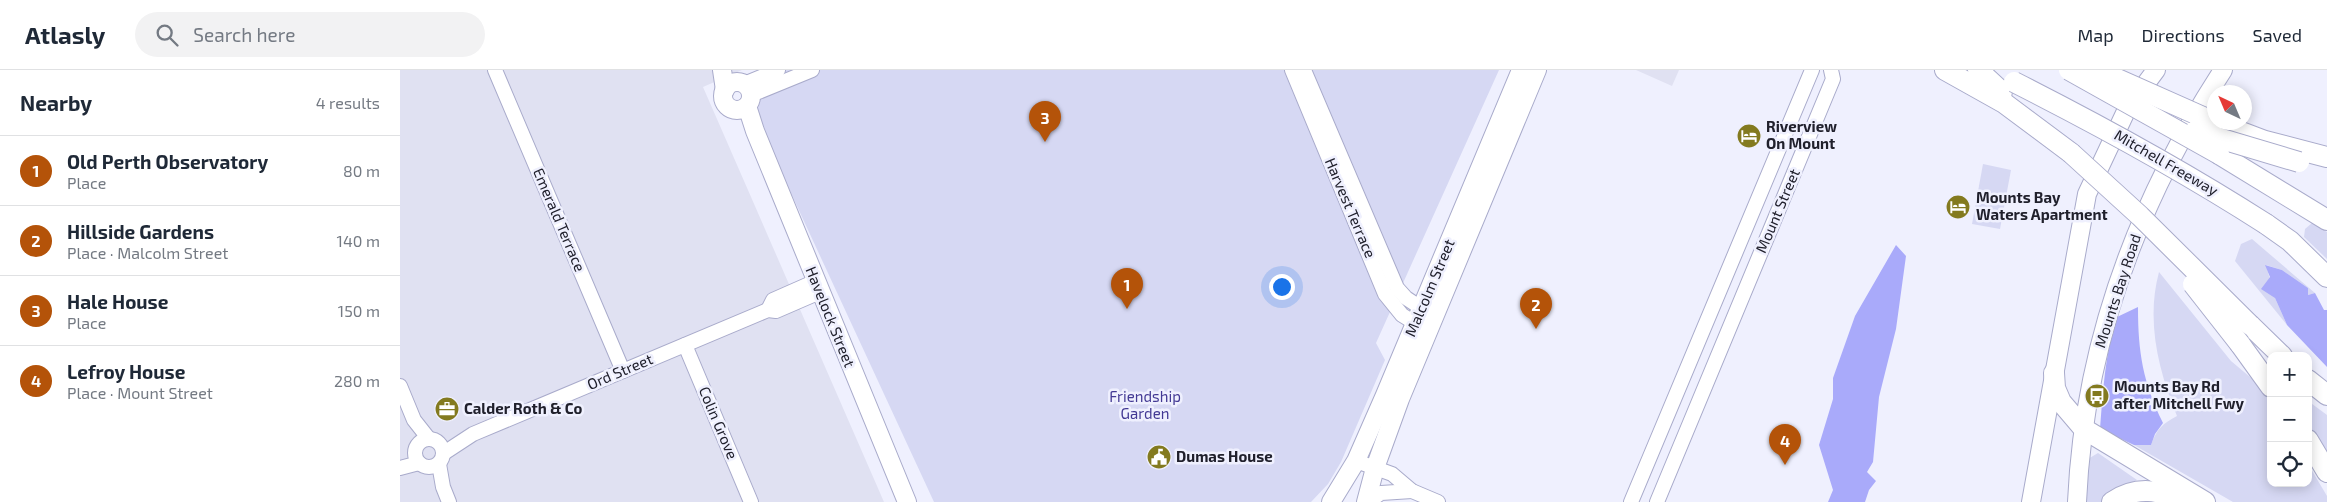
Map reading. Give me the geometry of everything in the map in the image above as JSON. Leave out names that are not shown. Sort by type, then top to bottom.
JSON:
[{"type":"highway","points":[[1945,70],[2008,94]]},
{"type":"highway","points":[[1978,70],[2008,94],[2140,216],[2278,352]]},
{"type":"highway","name":"Mitchell Freeway","points":[[1990,70],[2008,94],[2111,132],[2184,172],[2290,241],[2327,277]]},
{"type":"highway","points":[[2069,70],[2164,122],[2327,220]]},
{"type":"highway","points":[[2097,70],[2207,118]]},
{"type":"highway","points":[[2164,122],[2301,157],[2327,157]]},
{"type":"highway","points":[[2236,130],[2327,169]]},
{"type":"highway","points":[[2140,216],[2267,381]]},
{"type":"highway","points":[[2054,373],[2055,388],[2061,402],[2084,429],[2206,502]]},
{"type":"highway","points":[[2312,383],[2327,395]]},
{"type":"highway","points":[[2309,442],[2327,472]]},
{"type":"highway","points":[[2112,502],[2120,496],[2137,491],[2152,490],[2166,493],[2186,502]]},
{"type":"main road","name":"Malcolm Street","points":[[1367,502],[1375,468],[1424,320],[1521,70]]},
{"type":"main road","name":"Malcolm Street","points":[[1331,502],[1356,461],[1424,320],[1538,70]]},
{"type":"main road","points":[[2031,502],[2087,194],[2127,109],[2156,70]]},
{"type":"main road","name":"Mounts Bay Road","points":[[2077,502],[2084,429],[2093,368],[2128,251],[2183,138],[2224,70]]},
{"type":"main road","name":"Havelock Street","points":[[735,88],[755,131],[908,502]]},
{"type":"street","name":"Emerald Terrace","points":[[496,70],[623,371]]},
{"type":"street","points":[[735,88],[778,70]]},
{"type":"street","points":[[735,88],[812,70]]},
{"type":"street","name":"Harvest Terrace","points":[[1292,70],[1385,294],[1396,309],[1424,320]]},
{"type":"street","name":"Harvest Terrace","points":[[1304,70],[1396,288],[1424,320]]},
{"type":"street","name":"Mount Street","points":[[1631,502],[1812,70]]},
{"type":"street","name":"Mount Street","points":[[1656,502],[1833,79],[1831,70]]},
{"type":"street","name":"Ord Street","points":[[400,462],[423,451],[473,434],[768,310],[776,311],[818,287]]},
{"type":"street","points":[[1721,287],[1743,296]]},
{"type":"street","name":"Colin Grove","points":[[685,345],[751,502]]},
{"type":"street","points":[[400,386],[414,420],[423,451],[431,467],[441,459]]},
{"type":"street","points":[[1668,415],[1690,424]]},
{"type":"street","name":"Ord Street","points":[[441,459],[473,434]]},
{"type":"street","points":[[423,451],[442,445],[443,487]]},
{"type":"street","name":"Ord Street","points":[[400,468],[423,451]]},
{"type":"street","points":[[423,451],[449,502]]},
{"type":"street","points":[[1356,461],[1392,474],[1412,491],[1438,502]]},
{"type":"street","points":[[1367,502],[1381,493],[1412,491]]},
{"type":"shaded area","points":[[400,70],[742,70],[703,87],[884,502],[400,502]]},
{"type":"shaded area","points":[[1636,70],[1679,70],[1672,86]]},
{"type":"shaded area","points":[[1896,245],[1906,256],[1896,329],[1879,397],[1873,462],[1867,472],[1876,481],[1869,490],[1865,502],[1828,502],[1833,490],[1819,445],[1833,399],[1833,378],[1855,316]]},
{"type":"shaded area","points":[[2265,265],[2282,270],[2308,288],[2308,295],[2315,293],[2324,310],[2327,310],[2327,367],[2287,325],[2275,298],[2261,289],[2270,277]]},
{"type":"shaded area","points":[[2138,307],[2139,339],[2143,367],[2156,408],[2163,423],[2155,434],[2151,445],[2134,445],[2100,429],[2107,358],[2117,317]]},
{"type":"green space","name":"Friendship Garden","points":[[770,70],[1499,70],[1376,343],[1385,360],[1341,462],[1328,484],[1311,502],[934,502],[740,83]]},
{"type":"green space","points":[[1983,164],[2011,170],[2000,229],[1972,224]]},
{"type":"green space","points":[[2312,223],[2327,232],[2327,259],[2304,237],[2305,229]]},
{"type":"green space","points":[[2252,239],[2315,293],[2308,295],[2308,288],[2282,270],[2266,265],[2275,298],[2287,325],[2235,261],[2241,244]]},
{"type":"green space","points":[[2159,272],[2231,361],[2256,382],[2267,398],[2267,487],[2312,487],[2312,471],[2327,496],[2327,502],[2233,502],[2134,445],[2151,445],[2155,435],[2161,428],[2177,416],[2164,381],[2156,345],[2154,327],[2155,290]]},
{"type":"green space","points":[[2312,404],[2327,415],[2327,459],[2312,435]]},
{"type":"green space","points":[[2098,453],[2137,480],[2116,490],[2103,502],[2083,502],[2088,459]]},
{"type":"place","name":"Riverview On Mount","points":[[1749,136]]},
{"type":"place","name":"Hale House","points":[[1045,142]]},
{"type":"place","name":"Mounts Bay Waters Apartment","points":[[1958,207]]},
{"type":"place","name":"Old Perth Observatory","points":[[1127,309]]},
{"type":"place","name":"Hillside Gardens","points":[[1536,329]]},
{"type":"place","name":"Mounts Bay Rd after Mitchell Fwy","points":[[2097,396]]},
{"type":"place","name":"Calder Roth & Co","points":[[447,409]]},
{"type":"place","name":"Dumas House","points":[[1159,457]]},
{"type":"place","name":"Lefroy House","points":[[1785,465]]}]
